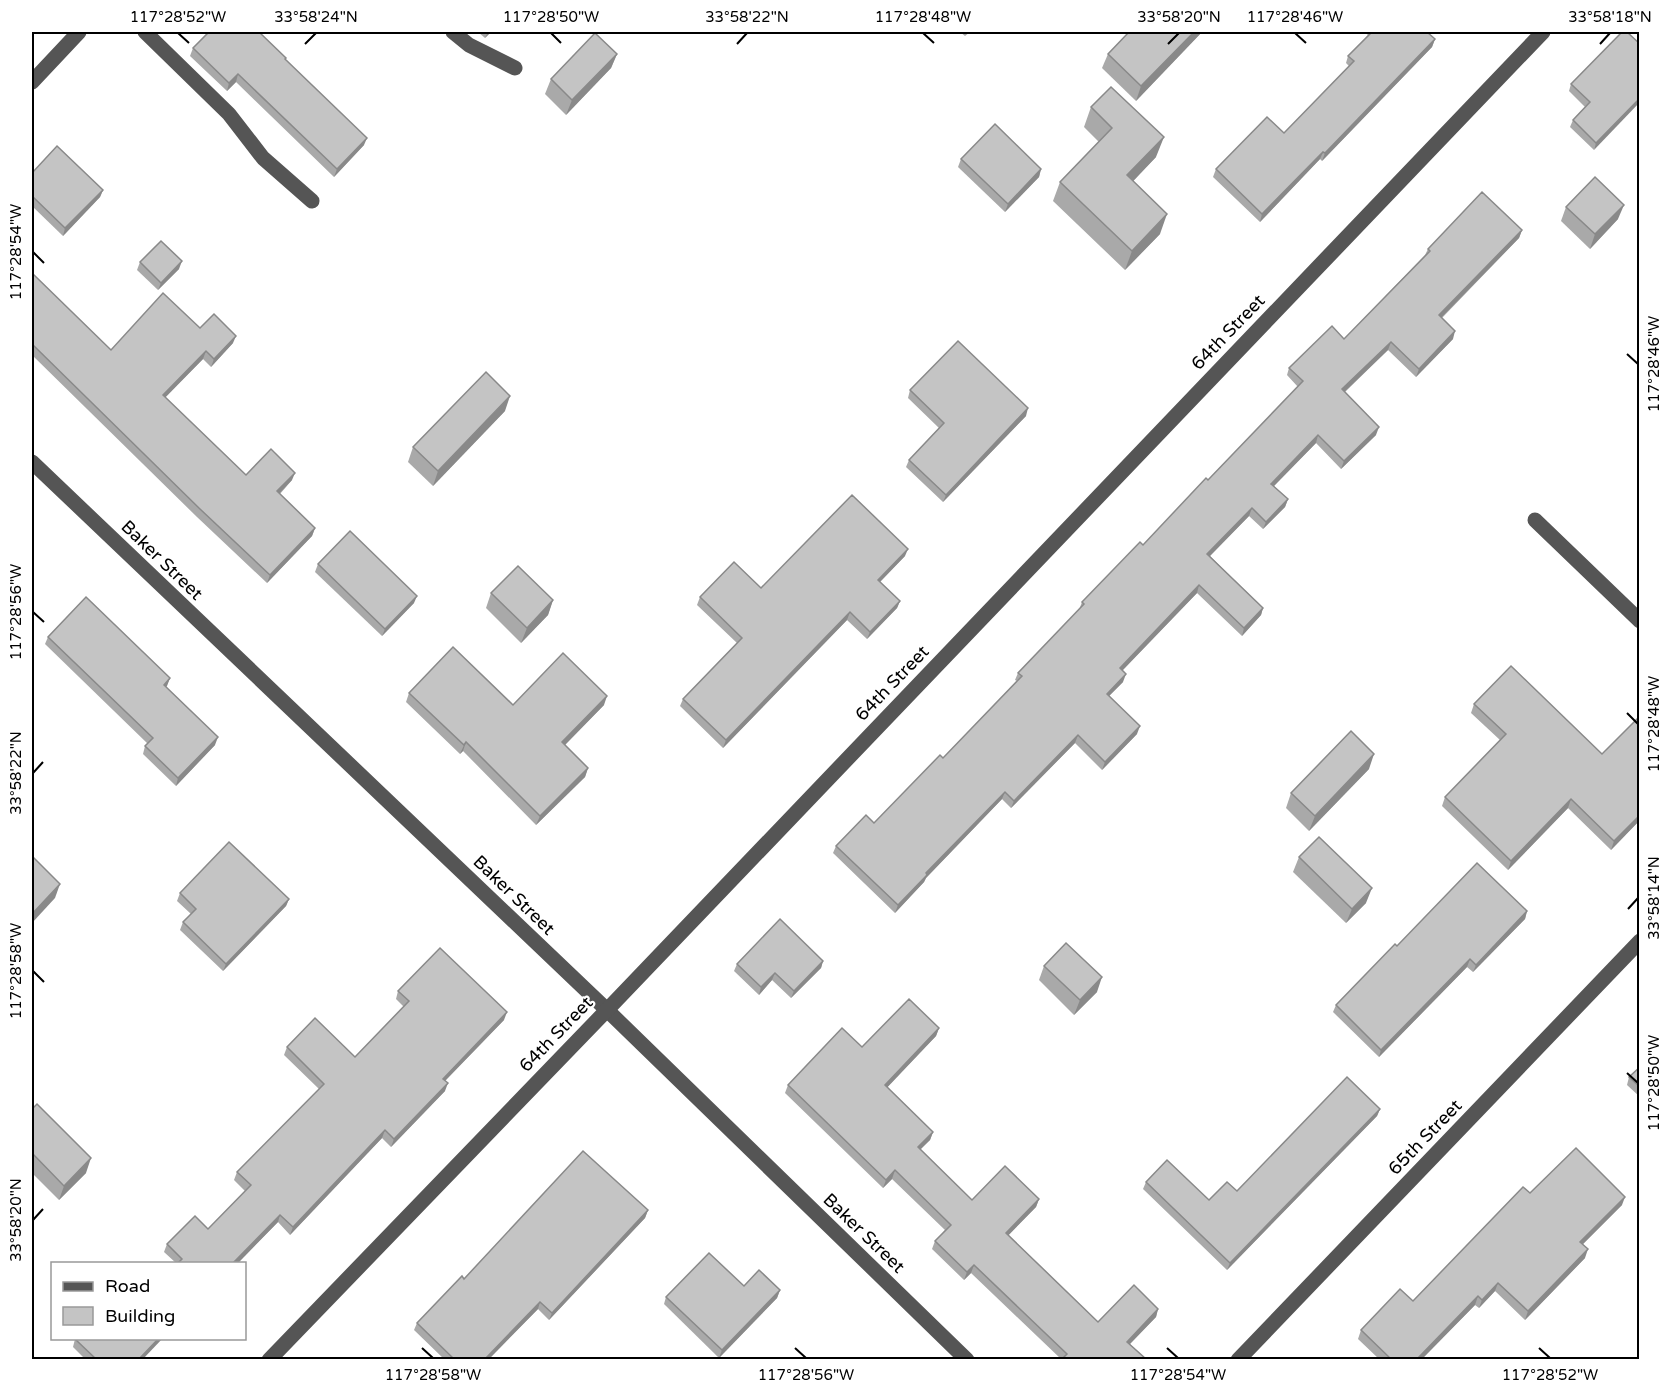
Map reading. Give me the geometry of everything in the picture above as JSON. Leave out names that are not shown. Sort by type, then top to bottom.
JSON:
[{"type":"street","points":[[32,82],[79,32]]},
{"type":"street","points":[[145,32],[229,114],[263,158],[312,201]]},
{"type":"street","points":[[453,32],[469,45],[515,68]]},
{"type":"street","name":"64th Street","points":[[269,1359],[1543,32]]},
{"type":"street","name":"Baker Street","points":[[32,462],[606,1010],[967,1359]]},
{"type":"street","points":[[1535,520],[1640,621]]},
{"type":"street","name":"65th Street","points":[[1238,1359],[1640,941]]},
{"type":"building","points":[[209,32],[259,32],[367,138],[337,169],[238,74],[229,83],[193,48]]},
{"type":"building","points":[[1129,32],[1194,32],[1141,86],[1108,54]]},
{"type":"building","points":[[1372,32],[1427,32],[1435,39],[1325,153],[1323,152],[1262,214],[1216,169],[1267,117],[1284,133],[1354,61],[1348,56]]},
{"type":"building","points":[[1622,32],[1627,32],[1640,44],[1640,98],[1596,143],[1573,120],[1590,102],[1571,84]]},
{"type":"building","points":[[595,33],[617,54],[572,100],[551,79]]},
{"type":"building","points":[[1111,87],[1164,137],[1127,175],[1167,214],[1132,251],[1060,182],[1112,128],[1091,107]]},
{"type":"building","points":[[995,124],[1041,169],[1008,204],[961,159]]},
{"type":"building","points":[[57,146],[103,190],[65,228],[32,196],[32,173]]},
{"type":"building","points":[[1595,177],[1624,205],[1595,234],[1566,207]]},
{"type":"building","points":[[1482,192],[1522,230],[1439,315],[1455,331],[1419,369],[1391,342],[1342,389],[1379,427],[1344,461],[1318,435],[1271,484],[1288,499],[1266,522],[1252,508],[1207,554],[1263,608],[1244,628],[1199,585],[1120,668],[1126,674],[1107,694],[1140,726],[1105,762],[1078,735],[1014,801],[1005,792],[898,905],[836,846],[866,815],[874,823],[940,755],[943,758],[1022,676],[1018,673],[1084,604],[1082,602],[1140,542],[1143,545],[1206,478],[1208,480],[1303,381],[1289,368],[1332,326],[1344,339],[1430,251],[1428,249]]},
{"type":"building","points":[[161,241],[182,261],[161,283],[140,262]]},
{"type":"building","points":[[32,273],[111,350],[163,293],[200,328],[214,314],[236,336],[214,359],[206,351],[163,395],[246,475],[271,449],[295,473],[277,491],[315,528],[270,575],[32,344]]},
{"type":"building","points":[[958,341],[1028,408],[946,495],[909,460],[944,423],[910,390]]},
{"type":"building","points":[[486,372],[510,396],[438,471],[413,447]]},
{"type":"building","points":[[852,495],[908,549],[878,580],[900,601],[870,632],[850,612],[726,740],[683,699],[742,638],[700,597],[734,562],[761,588]]},
{"type":"building","points":[[350,531],[417,596],[385,629],[318,564]]},
{"type":"building","points":[[518,566],[553,600],[527,628],[491,593]]},
{"type":"building","points":[[86,597],[170,678],[164,685],[218,737],[178,778],[145,746],[153,738],[48,637]]},
{"type":"building","points":[[453,647],[513,705],[563,653],[607,696],[562,742],[588,768],[540,816],[466,742],[464,745],[409,693]]},
{"type":"building","points":[[1511,666],[1602,754],[1640,716],[1640,815],[1614,841],[1571,799],[1511,861],[1445,797],[1506,734],[1474,704]]},
{"type":"building","points":[[1351,731],[1374,754],[1315,816],[1291,793]]},
{"type":"building","points":[[1319,837],[1372,888],[1352,909],[1299,857]]},
{"type":"building","points":[[229,842],[289,899],[226,964],[183,922],[196,909],[180,893]]},
{"type":"building","points":[[32,858],[60,884],[32,914]]},
{"type":"building","points":[[1477,863],[1527,911],[1476,965],[1470,959],[1381,1050],[1336,1005]]},
{"type":"building","points":[[780,919],[823,961],[794,991],[775,973],[761,987],[737,964]]},
{"type":"building","points":[[1066,943],[1102,977],[1080,1000],[1044,966]]},
{"type":"building","points":[[440,948],[507,1012],[443,1079],[448,1083],[394,1139],[385,1130],[293,1227],[280,1215],[234,1262],[179,1262],[182,1259],[167,1244],[195,1216],[208,1229],[251,1185],[237,1172],[324,1084],[287,1047],[315,1018],[355,1057],[409,1001],[398,991]]},
{"type":"building","points":[[909,999],[939,1028],[885,1085],[933,1132],[918,1147],[972,1200],[1005,1166],[1039,1199],[1006,1233],[1098,1322],[1134,1285],[1158,1309],[1127,1342],[1146,1359],[1062,1359],[1067,1354],[974,1265],[967,1272],[935,1241],[951,1225],[895,1170],[886,1180],[788,1085],[842,1028],[862,1047]]},
{"type":"building","points":[[1640,1067],[1640,1087],[1629,1077]]},
{"type":"building","points":[[1347,1077],[1380,1109],[1230,1263],[1146,1182],[1167,1160],[1209,1200],[1227,1182],[1237,1191]]},
{"type":"building","points":[[37,1104],[91,1158],[64,1186],[32,1153],[32,1109]]},
{"type":"building","points":[[1576,1148],[1625,1197],[1580,1242],[1588,1249],[1528,1311],[1498,1283],[1482,1300],[1478,1296],[1417,1359],[1391,1359],[1361,1330],[1400,1289],[1413,1301],[1523,1187],[1530,1193]]},
{"type":"building","points":[[583,1151],[648,1210],[552,1313],[540,1302],[485,1359],[454,1359],[417,1323],[462,1276],[464,1279]]},
{"type":"building","points":[[709,1253],[744,1286],[759,1270],[780,1290],[722,1350],[666,1297]]},
{"type":"building","points":[[76,1340],[157,1340],[139,1359],[96,1359]]}]
